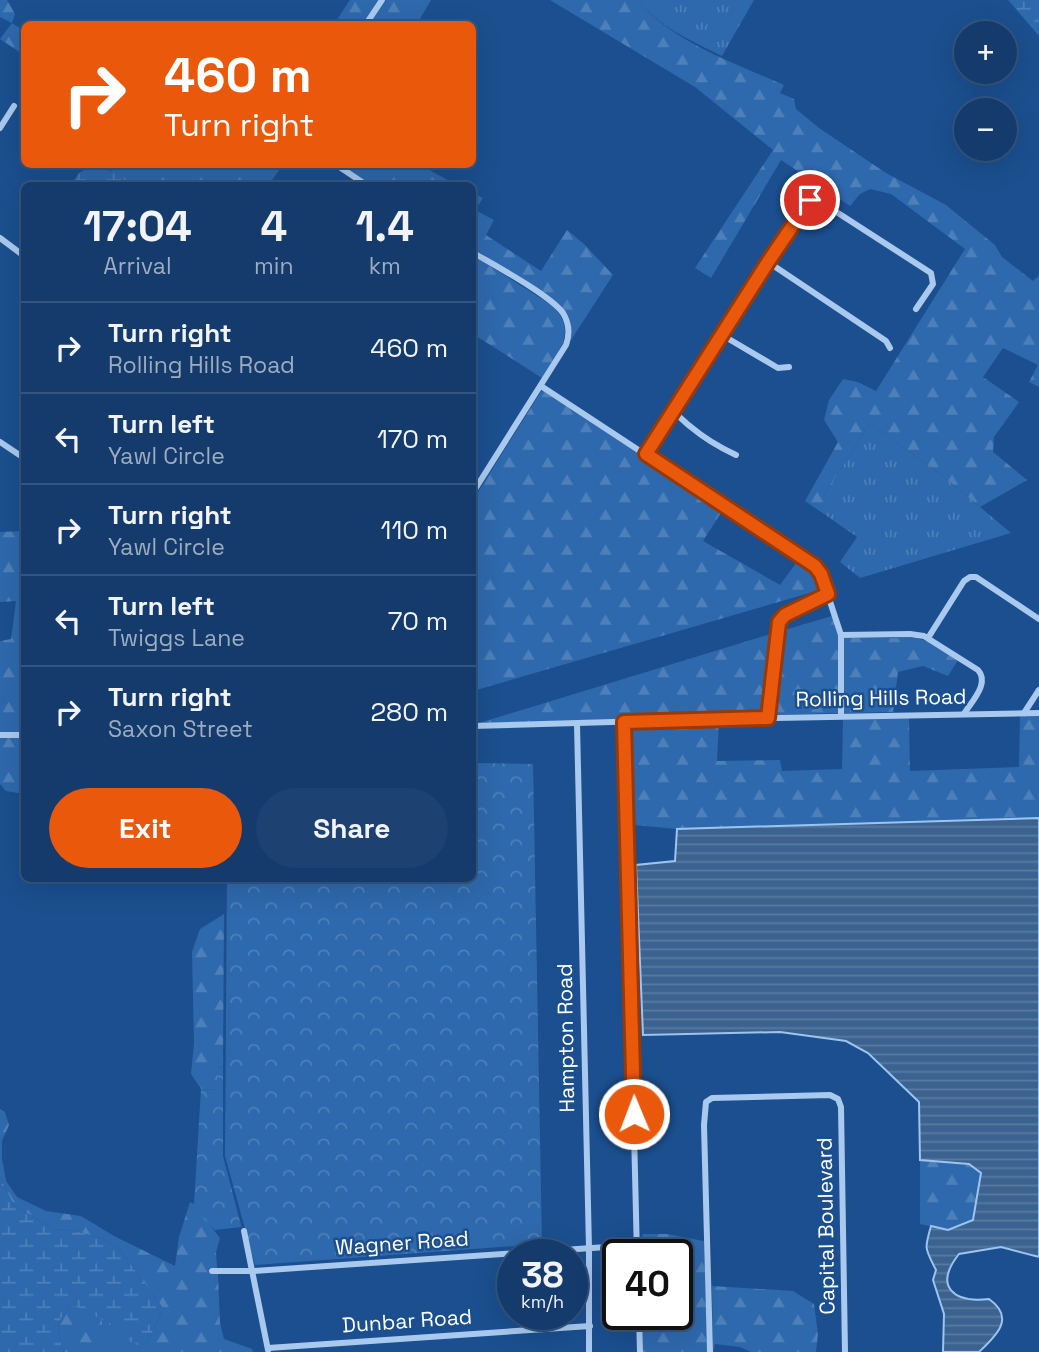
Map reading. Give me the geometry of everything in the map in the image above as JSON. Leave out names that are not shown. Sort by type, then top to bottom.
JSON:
[{"type":"street","points":[[368,21],[382,0]]},
{"type":"street","points":[[0,128],[14,106]]},
{"type":"street","points":[[341,168],[362,182]]},
{"type":"street","points":[[646,454],[810,200],[821,202],[931,273],[934,280],[932,285],[916,309]]},
{"type":"street","points":[[0,238],[21,254]]},
{"type":"street","points":[[476,255],[551,302],[566,320],[569,333],[566,345],[476,488]]},
{"type":"street","points":[[768,262],[886,341],[890,348]]},
{"type":"street","points":[[722,335],[778,368],[789,367]]},
{"type":"street","points":[[541,386],[815,566],[821,574],[841,635],[841,716]]},
{"type":"street","points":[[673,412],[725,450],[737,455]]},
{"type":"street","points":[[0,442],[21,456]]},
{"type":"street","points":[[928,638],[964,581],[970,577],[976,577],[1039,619]]},
{"type":"street","points":[[768,718],[779,622],[785,615],[828,594]]},
{"type":"street","points":[[841,635],[910,634],[928,638],[981,673],[983,683],[964,714]]},
{"type":"street","points":[[1024,713],[1039,690]]},
{"type":"street","name":"Rolling Hills Road","points":[[476,726],[1039,713]]},
{"type":"street","points":[[624,722],[636,1239]]},
{"type":"street","name":"Hampton Road","points":[[577,724],[589,1352]]},
{"type":"street","points":[[0,735],[21,735]]},
{"type":"street","name":"Capital Boulevard","points":[[710,1352],[704,1125],[706,1102],[712,1098],[830,1095],[839,1101],[841,1107],[845,1352]]},
{"type":"street","points":[[244,1231],[268,1350]]},
{"type":"street","name":"Wagner Road","points":[[212,1271],[253,1271],[602,1247]]},
{"type":"street","name":"Dunbar Road","points":[[268,1350],[590,1326]]},
{"type":"street","points":[[639,1330],[640,1352]]},
{"type":"green space","points":[[0,0],[7,0],[15,14],[12,23],[0,17]]},
{"type":"green space","points":[[350,0],[378,0],[364,21],[336,21]]},
{"type":"green space","points":[[386,0],[431,0],[419,21],[372,21]]},
{"type":"green space","points":[[550,0],[637,0],[652,15],[686,40],[784,85],[780,93],[794,99],[796,109],[819,128],[886,173],[946,205],[995,245],[1002,257],[1033,281],[1039,275],[1039,387],[1029,382],[1038,365],[1003,348],[983,377],[1019,402],[994,437],[993,452],[1027,480],[980,507],[943,476],[870,423],[824,495],[824,514],[805,501],[838,442],[824,420],[829,400],[843,379],[858,382],[876,391],[965,249],[891,194],[870,189],[860,194],[850,206],[781,160],[711,278],[695,268],[773,150],[695,87]]},
{"type":"green space","points":[[637,0],[754,0],[722,56],[665,25]]},
{"type":"green space","points":[[1008,0],[1039,0],[1039,36]]},
{"type":"green space","points":[[12,23],[21,29],[21,53],[0,39]]},
{"type":"green space","points":[[88,168],[102,168],[126,182],[73,182],[79,173]]},
{"type":"green space","points":[[108,168],[281,168],[270,182],[125,182]]},
{"type":"green space","points":[[345,168],[426,168],[451,182],[368,182]]},
{"type":"green space","points":[[476,195],[483,198],[476,208]]},
{"type":"green space","points":[[476,211],[494,220],[486,235],[541,271],[567,230],[613,275],[571,340],[569,319],[553,300],[476,250]]},
{"type":"green space","points":[[476,258],[550,304],[564,323],[563,341],[542,378],[476,336]]},
{"type":"green space","points":[[542,390],[724,508],[703,541],[780,585],[799,559],[813,568],[823,589],[476,690],[476,495]]},
{"type":"green space","points":[[870,423],[943,476],[1011,533],[860,578],[840,562],[857,537],[824,514],[824,495]]},
{"type":"green space","points":[[21,531],[21,732],[0,732],[0,641],[11,639],[16,601],[0,602],[0,532]]},
{"type":"green space","points":[[832,616],[838,635],[838,713],[772,715],[781,631]]},
{"type":"green space","points":[[774,633],[765,715],[479,723]]},
{"type":"green space","points":[[844,638],[917,638],[929,642],[958,660],[948,676],[923,666],[898,672],[893,712],[844,713]]},
{"type":"green space","points":[[1020,716],[1039,716],[1039,818],[677,829],[633,825],[633,727],[628,725],[719,722],[717,761],[780,760],[782,771],[842,769],[843,719],[909,718],[910,771],[1019,767]]},
{"type":"green space","points":[[0,738],[21,738],[21,794],[6,791],[0,784]]},
{"type":"green space","points":[[476,763],[533,764],[542,1239],[497,1239],[497,1247],[255,1265],[225,1156],[227,882],[476,882]]},
{"type":"green space","points":[[224,914],[223,1069],[218,1066],[217,1090],[201,1089],[191,1074],[194,1043],[192,952],[200,929]]},
{"type":"green space","points":[[217,1066],[223,1069],[223,1156],[242,1229],[215,1230],[194,1204],[201,1089],[217,1090]]},
{"type":"green space","points":[[0,1109],[5,1112],[9,1125],[2,1141],[6,1181],[17,1197],[46,1211],[81,1216],[114,1236],[175,1266],[179,1237],[190,1202],[194,1204],[220,1238],[216,1252],[217,1268],[209,1268],[209,1273],[218,1274],[220,1323],[224,1339],[252,1349],[253,1352],[147,1352],[139,1347],[148,1342],[162,1307],[121,1251],[104,1239],[55,1229],[14,1206],[0,1177]]},
{"type":"green space","points":[[920,1160],[969,1164],[981,1173],[973,1220],[948,1230],[920,1224]]},
{"type":"green space","points":[[0,1177],[14,1206],[55,1229],[104,1239],[121,1251],[162,1307],[148,1342],[139,1347],[118,1327],[74,1306],[63,1316],[58,1326],[64,1352],[0,1352]]},
{"type":"green space","points":[[643,1234],[667,1234],[704,1241],[707,1352],[643,1352],[642,1330],[693,1330],[693,1239],[641,1239]]},
{"type":"green space","points":[[712,1286],[793,1291],[814,1304],[818,1334],[816,1352],[751,1352],[740,1347],[715,1344],[713,1352]]},
{"type":"green space","points":[[74,1305],[102,1319],[102,1352],[64,1352],[58,1326]]},
{"type":"green space","points":[[102,1319],[118,1327],[147,1352],[102,1352]]},
{"type":"shaded area","points":[[1039,818],[1039,1257],[1001,1247],[959,1254],[948,1276],[951,1290],[966,1298],[989,1299],[1001,1313],[1001,1327],[979,1352],[943,1352],[944,1314],[933,1280],[936,1270],[928,1253],[927,1240],[931,1226],[948,1230],[973,1220],[981,1173],[969,1164],[920,1160],[919,1102],[868,1053],[846,1041],[780,1032],[643,1035],[636,865],[675,861],[677,829]]},
{"type":"route","points":[[634,1114],[624,722],[768,718],[779,622],[785,615],[828,594],[815,566],[646,454],[810,200]]}]
